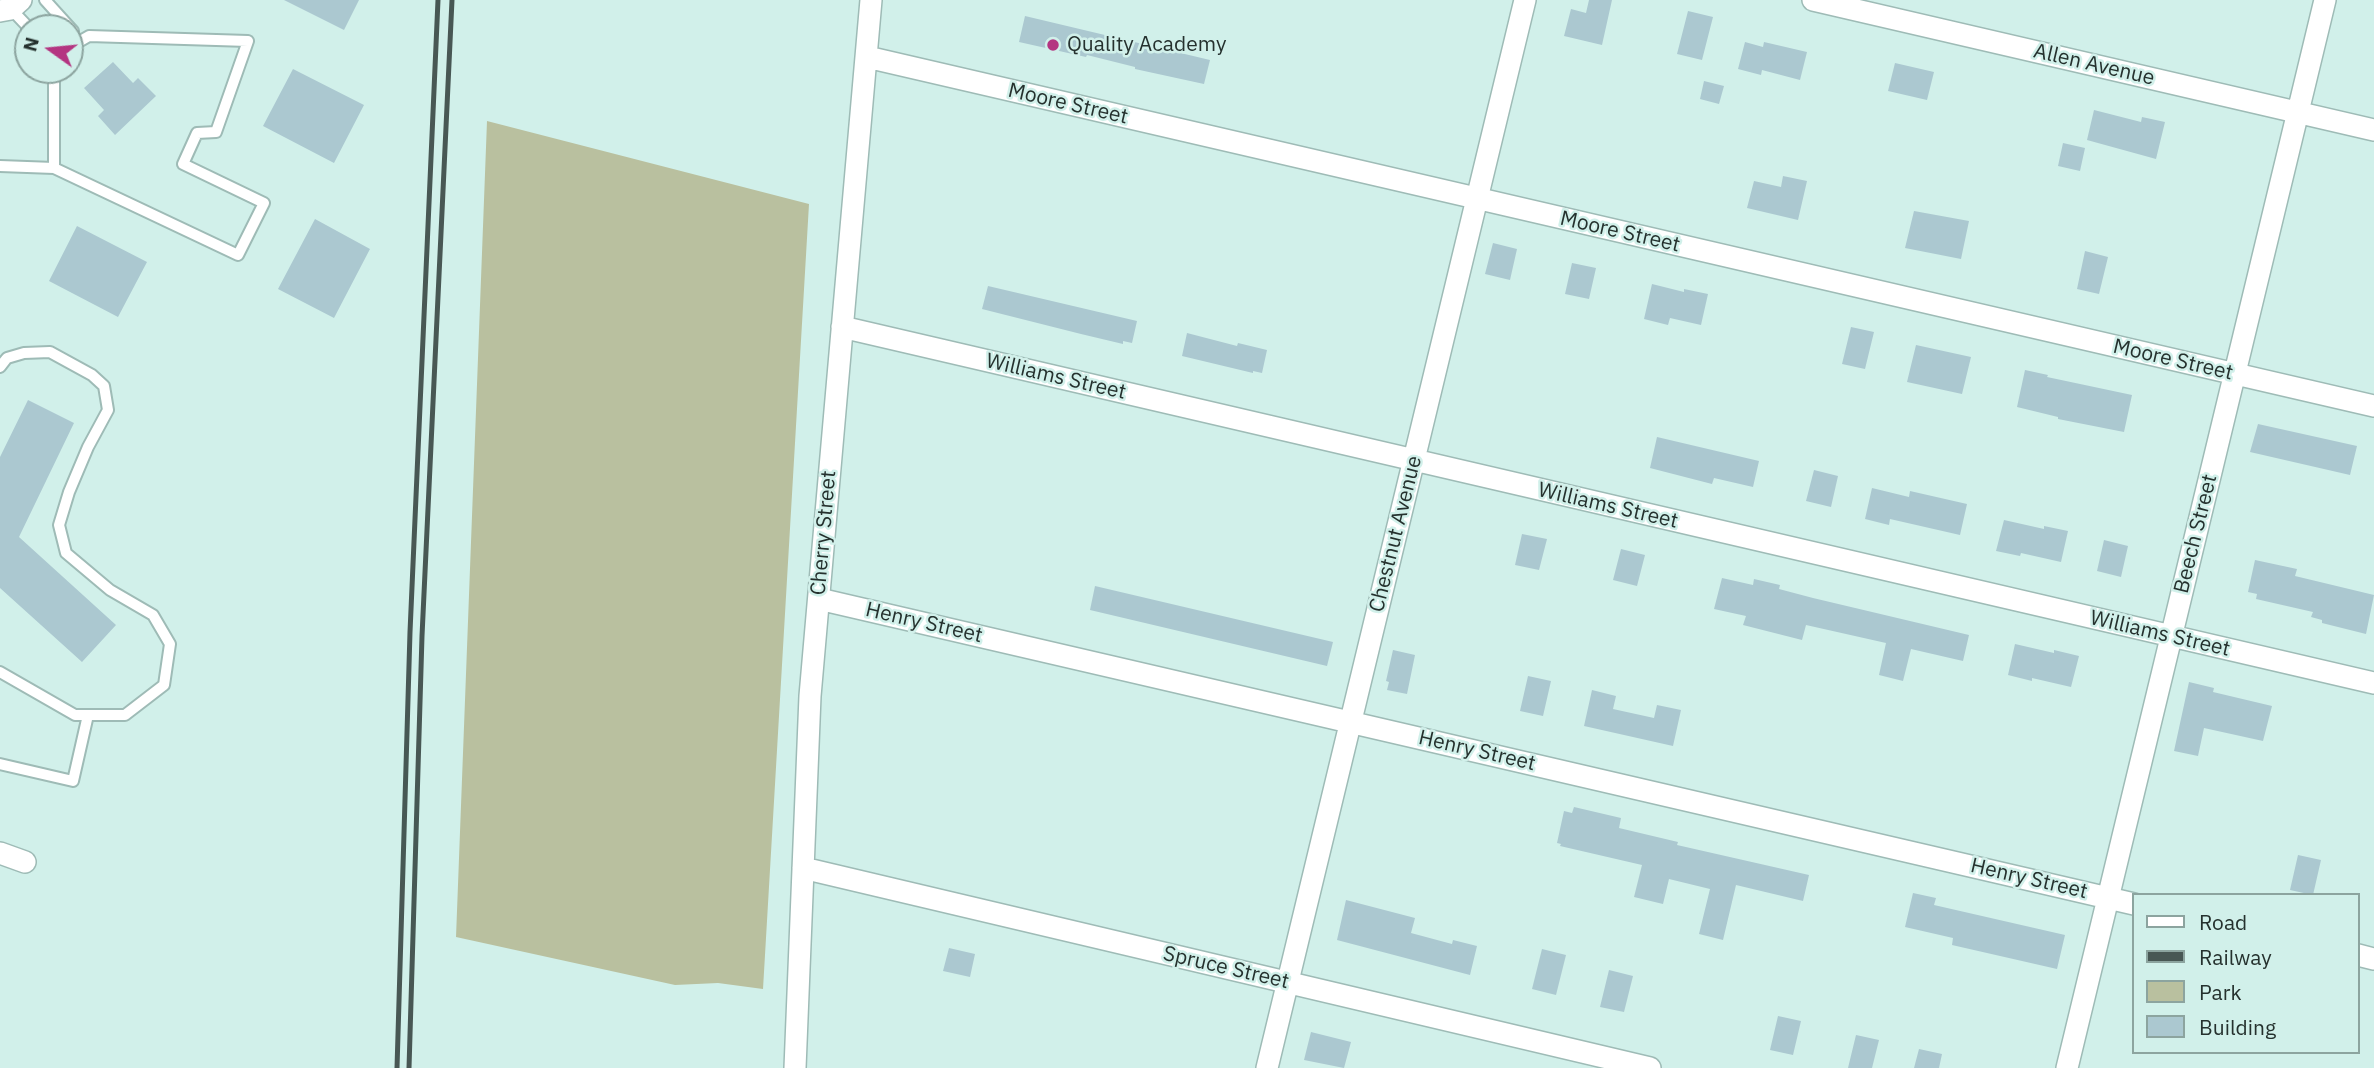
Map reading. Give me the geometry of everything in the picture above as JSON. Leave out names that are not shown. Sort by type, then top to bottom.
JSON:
[{"type":"street","name":"Cherry Street","points":[[795,1068],[810,696],[871,0]]},
{"type":"street","name":"Chestnut Avenue","points":[[1267,1068],[1525,0]]},
{"type":"street","name":"Allen Avenue","points":[[1813,0],[2374,130]]},
{"type":"street","name":"Beech Street","points":[[2067,1068],[2325,0]]},
{"type":"street","name":"Moore Street","points":[[867,57],[2374,406]]},
{"type":"street","name":"Williams Street","points":[[842,327],[2374,683]]},
{"type":"street","name":"Henry Street","points":[[819,599],[2132,904]]},
{"type":"street","points":[[0,853],[25,862]]},
{"type":"street","name":"Spruce Street","points":[[803,868],[1650,1068]]},
{"type":"lane","points":[[45,0],[58,14]]},
{"type":"lane","points":[[0,166],[54,168],[238,256],[264,203],[183,164],[197,133],[216,132],[248,41],[89,36],[84,39]]},
{"type":"lane","points":[[54,84],[54,168]]},
{"type":"lane","points":[[0,368],[7,358],[24,352],[50,352],[92,375],[104,386],[108,410],[88,447],[69,492],[59,525],[66,553],[110,590],[153,615],[170,644],[164,685],[125,715],[75,715],[0,672]]},
{"type":"lane","points":[[0,764],[73,781],[88,715]]},
{"type":"green space","points":[[487,121],[809,204],[763,989],[718,983],[675,985],[456,937]]},
{"type":"building","points":[[284,0],[359,0],[344,30]]},
{"type":"building","points":[[1589,0],[1612,0],[1602,45],[1564,36],[1571,9],[1586,13]]},
{"type":"building","points":[[1688,11],[1713,17],[1702,60],[1677,54]]},
{"type":"building","points":[[1025,16],[1210,60],[1204,84],[1087,55],[1086,57],[1019,42]]},
{"type":"building","points":[[1745,42],[1763,47],[1764,42],[1807,52],[1800,80],[1762,70],[1761,75],[1738,69]]},
{"type":"building","points":[[113,62],[133,83],[138,78],[156,96],[115,135],[98,116],[104,110],[84,88]]},
{"type":"building","points":[[1895,63],[1934,72],[1927,100],[1888,91]]},
{"type":"building","points":[[293,69],[364,105],[334,163],[263,126]]},
{"type":"building","points":[[1704,81],[1724,86],[1719,104],[1700,99]]},
{"type":"building","points":[[2094,110],[2141,122],[2142,117],[2165,122],[2156,159],[2087,140]]},
{"type":"building","points":[[2063,143],[2085,148],[2080,171],[2058,166]]},
{"type":"building","points":[[1783,176],[1807,181],[1798,220],[1747,208],[1754,181],[1781,187]]},
{"type":"building","points":[[1914,211],[1969,221],[1961,259],[1905,248]]},
{"type":"building","points":[[315,219],[370,249],[334,318],[278,289]]},
{"type":"building","points":[[77,226],[147,262],[118,317],[49,281]]},
{"type":"building","points":[[1493,243],[1517,249],[1510,280],[1485,274]]},
{"type":"building","points":[[2085,251],[2108,257],[2099,294],[2077,289]]},
{"type":"building","points":[[1572,263],[1596,268],[1589,299],[1565,294]]},
{"type":"building","points":[[1652,284],[1684,292],[1684,289],[1708,294],[1701,325],[1670,318],[1668,325],[1644,319]]},
{"type":"building","points":[[988,286],[1137,321],[1132,343],[1123,341],[1123,344],[982,309]]},
{"type":"building","points":[[1851,327],[1874,332],[1865,369],[1842,364]]},
{"type":"building","points":[[1187,333],[1237,346],[1238,343],[1267,350],[1262,373],[1182,356]]},
{"type":"building","points":[[1916,345],[1971,357],[1962,394],[1907,382]]},
{"type":"building","points":[[2025,370],[2132,395],[2124,432],[2058,419],[2017,407]]},
{"type":"building","points":[[28,400],[74,423],[19,537],[116,625],[82,662],[0,588],[0,457]]},
{"type":"building","points":[[2258,424],[2357,446],[2350,475],[2250,452]]},
{"type":"building","points":[[1657,437],[1759,461],[1753,487],[1714,478],[1712,484],[1650,468]]},
{"type":"building","points":[[1814,470],[1838,476],[1831,507],[1806,501]]},
{"type":"building","points":[[1872,488],[1909,497],[1910,491],[1967,504],[1960,535],[1890,519],[1889,525],[1865,519]]},
{"type":"building","points":[[2004,520],[2068,531],[2061,562],[2021,553],[2020,556],[1996,551]]},
{"type":"building","points":[[1522,534],[1547,539],[1539,570],[1515,565]]},
{"type":"building","points":[[2104,540],[2128,546],[2121,577],[2097,571]]},
{"type":"building","points":[[1621,549],[1645,555],[1637,586],[1613,580]]},
{"type":"building","points":[[2255,560],[2297,569],[2295,576],[2374,595],[2366,634],[2322,623],[2322,620],[2311,617],[2313,612],[2256,599],[2257,594],[2248,592]]},
{"type":"building","points":[[1722,578],[1753,585],[1754,579],[1780,585],[1779,589],[1813,598],[1969,635],[1963,661],[1911,649],[1903,681],[1879,675],[1886,643],[1806,625],[1802,640],[1743,625],[1746,616],[1714,609]]},
{"type":"building","points":[[1095,586],[1333,642],[1327,666],[1090,610]]},
{"type":"building","points":[[2015,644],[2079,656],[2071,687],[2008,675]]},
{"type":"building","points":[[1393,650],[1415,655],[1407,694],[1387,690],[1389,682],[1386,681]]},
{"type":"building","points":[[1528,676],[1551,681],[1543,716],[1520,711]]},
{"type":"building","points":[[2189,682],[2214,688],[2213,692],[2272,706],[2263,741],[2204,728],[2198,756],[2174,751]]},
{"type":"building","points":[[1592,690],[1616,696],[1613,709],[1654,718],[1657,705],[1681,710],[1673,746],[1584,726]]},
{"type":"building","points":[[1574,807],[1621,818],[1619,828],[1678,842],[1677,845],[1809,875],[1803,901],[1736,885],[1723,940],[1699,934],[1710,889],[1669,879],[1663,904],[1634,897],[1642,865],[1560,846],[1561,844],[1557,843],[1564,811],[1572,813]]},
{"type":"building","points":[[2298,855],[2321,860],[2313,893],[2290,890]]},
{"type":"building","points":[[1913,893],[1936,898],[1934,905],[2065,935],[2057,969],[1952,945],[1953,938],[1905,927]]},
{"type":"building","points":[[1346,900],[1415,918],[1411,933],[1452,944],[1453,940],[1477,946],[1470,975],[1337,940]]},
{"type":"building","points":[[949,948],[975,954],[970,977],[943,971]]},
{"type":"building","points":[[1542,949],[1566,955],[1556,995],[1532,989]]},
{"type":"building","points":[[1609,970],[1633,976],[1624,1012],[1600,1007]]},
{"type":"building","points":[[1778,1016],[1801,1021],[1793,1055],[1770,1050]]},
{"type":"building","points":[[1311,1032],[1351,1042],[1344,1068],[1304,1060]]},
{"type":"building","points":[[1856,1035],[1879,1040],[1872,1068],[1848,1068]]},
{"type":"building","points":[[1919,1049],[1942,1054],[1939,1068],[1914,1068]]},
{"type":"railway","points":[[397,1068],[410,632],[438,0]]},
{"type":"railway","points":[[409,1068],[422,636],[452,0]]},
{"type":"place","name":"Quality Academy","points":[[1053,45]]}]
